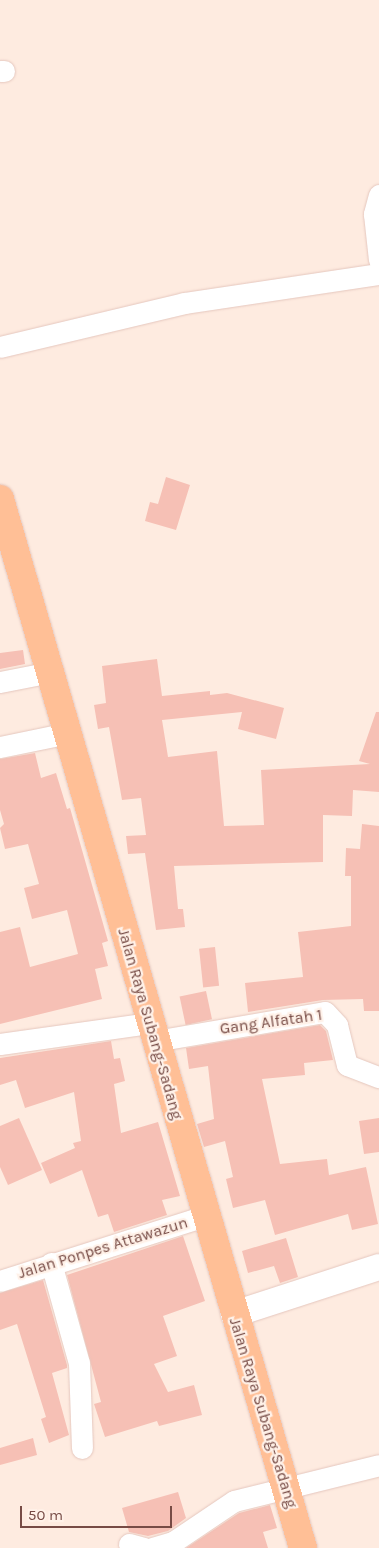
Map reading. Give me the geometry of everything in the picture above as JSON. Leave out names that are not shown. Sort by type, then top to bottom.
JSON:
[{"type":"main road","name":"Jalan Raya Subang-Sadang","points":[[2,513],[51,672],[152,1032],[303,1548]]},
{"type":"street","points":[[379,195],[374,214],[379,260]]},
{"type":"street","points":[[0,347],[184,303],[379,274]]},
{"type":"street","points":[[0,682],[51,672]]},
{"type":"street","points":[[0,747],[68,733]]},
{"type":"street","name":"Gang Alfatah 1","points":[[152,1032],[325,1012],[337,1025],[347,1065],[379,1077]]},
{"type":"street","points":[[0,1044],[152,1032]]},
{"type":"street","name":"Jalan Ponpes Attawazun","points":[[0,1280],[205,1216]]},
{"type":"street","points":[[51,1263],[79,1363],[82,1448]]},
{"type":"street","points":[[234,1314],[379,1267]]},
{"type":"street","points":[[152,1548],[173,1542],[234,1501],[285,1486],[379,1465]]},
{"type":"building","points":[[166,477],[190,485],[176,530],[145,521],[150,502],[158,504]]},
{"type":"building","points":[[23,650],[25,664],[0,669],[0,653]]},
{"type":"building","points":[[157,659],[162,696],[210,691],[210,695],[227,693],[284,708],[276,739],[238,729],[242,712],[162,720],[168,757],[217,751],[224,826],[264,825],[261,770],[370,764],[359,761],[376,712],[379,712],[379,792],[353,790],[352,816],[323,815],[323,862],[174,866],[178,909],[183,909],[185,927],[156,930],[145,853],[128,854],[126,836],[146,835],[141,798],[122,800],[109,727],[98,729],[94,705],[106,703],[102,666]]},
{"type":"building","points":[[35,753],[41,778],[56,773],[67,809],[70,808],[108,941],[102,943],[108,966],[95,969],[102,999],[0,1024],[0,932],[20,927],[30,967],[78,954],[67,910],[32,919],[24,888],[39,884],[28,844],[5,849],[0,828],[4,824],[0,810],[0,759]]},
{"type":"building","points":[[362,824],[379,826],[379,1011],[364,1011],[363,999],[323,1000],[248,1012],[245,983],[303,977],[298,932],[351,926],[351,876],[345,876],[346,848],[360,849]]},
{"type":"building","points":[[215,947],[219,986],[203,987],[199,949]]},
{"type":"building","points":[[206,991],[212,1019],[186,1025],[180,997]]},
{"type":"building","points":[[320,1025],[326,1031],[333,1060],[304,1063],[305,1075],[262,1079],[280,1164],[327,1159],[329,1175],[366,1167],[378,1224],[352,1230],[348,1214],[275,1235],[265,1200],[233,1208],[226,1179],[233,1177],[225,1141],[204,1147],[197,1124],[214,1119],[208,1066],[189,1069],[186,1048]]},
{"type":"building","points":[[111,1041],[114,1059],[120,1058],[125,1081],[114,1084],[121,1133],[158,1122],[180,1196],[162,1200],[167,1215],[114,1232],[108,1214],[98,1217],[82,1170],[50,1184],[41,1163],[75,1148],[73,1143],[81,1141],[74,1092],[25,1108],[16,1080],[0,1085],[0,1058]]},
{"type":"building","points":[[19,1118],[42,1170],[8,1185],[0,1167],[0,1126]]},
{"type":"building","points":[[379,1118],[379,1152],[364,1154],[359,1121]]},
{"type":"building","points":[[183,1236],[205,1301],[163,1316],[177,1356],[154,1364],[168,1392],[194,1385],[202,1415],[159,1426],[157,1421],[105,1437],[94,1404],[101,1402],[67,1275]]},
{"type":"building","points":[[286,1238],[298,1277],[280,1283],[274,1266],[248,1273],[242,1251]]},
{"type":"building","points":[[43,1280],[67,1365],[67,1368],[52,1373],[69,1435],[49,1443],[41,1419],[46,1417],[17,1324],[0,1330],[0,1293]]},
{"type":"building","points":[[33,1438],[37,1455],[0,1465],[0,1448]]},
{"type":"building","points":[[178,1492],[186,1518],[168,1531],[148,1536],[129,1532],[122,1508]]},
{"type":"building","points":[[270,1505],[277,1528],[263,1532],[268,1548],[186,1548],[239,1513]]}]
